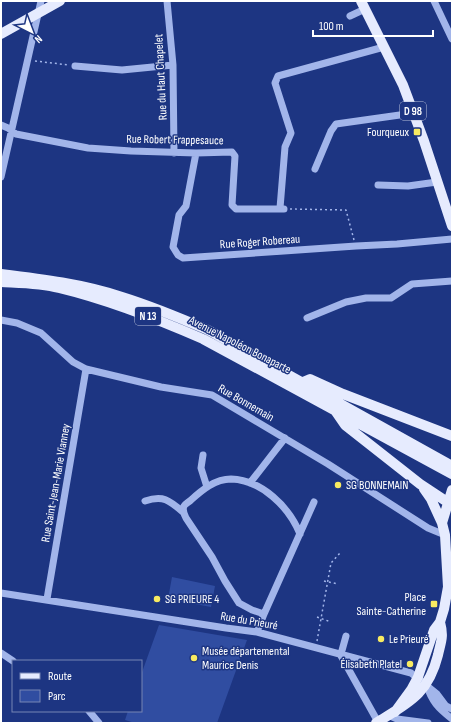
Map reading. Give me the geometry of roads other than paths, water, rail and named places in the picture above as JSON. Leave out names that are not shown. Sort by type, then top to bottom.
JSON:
[{"type":"main road","points":[[1,34],[60,1]]},
{"type":"main road","name":"D 98","points":[[363,5],[403,85],[452,226]]},
{"type":"main road","name":"Avenue Napoléon Bonaparte","points":[[1,274],[41,278],[121,296],[168,313],[208,330],[452,466]]},
{"type":"main road","name":"Avenue Napoléon Bonaparte","points":[[1,282],[58,287],[124,307],[164,322],[203,339],[452,474]]},
{"type":"main road","points":[[303,382],[310,379],[343,394],[452,436]]},
{"type":"main road","points":[[335,410],[345,425],[420,484],[450,504]]},
{"type":"main road","points":[[392,714],[411,690],[418,677],[434,630],[440,622],[450,588],[445,535],[442,523],[430,499],[420,484]]},
{"type":"main road","points":[[442,523],[450,504],[452,490]]},
{"type":"main road","points":[[445,535],[452,527]]},
{"type":"main road","points":[[377,723],[417,696],[426,684],[434,668],[443,634],[440,622]]},
{"type":"street","points":[[1,177],[41,1]]},
{"type":"street","name":"Rue du Haut Chapelet","points":[[167,1],[173,65],[174,153]]},
{"type":"street","points":[[434,1],[452,39]]},
{"type":"street","points":[[350,16],[363,5]]},
{"type":"street","name":"Rue Robert Frappesauce","points":[[1,125],[16,134],[88,148],[174,153],[232,152],[235,156],[233,208],[282,209],[285,147],[291,133],[275,83],[278,76],[384,47]]},
{"type":"street","points":[[75,66],[122,70],[173,65]]},
{"type":"street","points":[[316,169],[331,131],[336,124],[414,114]]},
{"type":"street","name":"Rue Roger Robereau","points":[[196,153],[186,206],[179,215],[173,247],[175,251],[183,258],[452,239]]},
{"type":"street","points":[[378,185],[408,186],[437,182]]},
{"type":"street","points":[[307,318],[346,302],[366,298],[391,298],[412,284],[452,281]]},
{"type":"street","name":"Rue Bonnemain","points":[[1,320],[17,322],[41,333],[73,362],[86,369],[161,387],[212,395],[328,464],[428,528],[445,535]]},
{"type":"street","name":"Rue Saint-Jean-Marie Vianney","points":[[47,599],[86,369]]},
{"type":"street","points":[[250,483],[285,438]]},
{"type":"street","points":[[203,455],[202,468],[207,487]]},
{"type":"street","points":[[183,512],[184,506],[203,489],[223,480],[243,480],[271,495],[292,517],[300,534]]},
{"type":"street","points":[[145,501],[154,498],[162,498],[183,512],[239,602],[252,610],[264,614]]},
{"type":"street","points":[[257,632],[314,502]]},
{"type":"street","name":"Rue du Prieuré","points":[[1,593],[257,632],[316,647],[412,673],[437,694],[446,706],[452,709]]},
{"type":"street","points":[[346,636],[341,654],[377,723]]},
{"type":"street","points":[[1,653],[12,660]]},
{"type":"street","points":[[426,684],[430,697],[439,709],[452,719]]},
{"type":"street","points":[[90,712],[99,723]]},
{"type":"street","points":[[392,714],[397,719],[428,723]]},
{"type":"place","name":"Fourqueux","points":[[417,132]]},
{"type":"place","name":"SG BONNEMAIN","points":[[338,485]]},
{"type":"place","name":"SG PRIEURE 4","points":[[157,599]]},
{"type":"place","name":"Place Sainte-Catherine","points":[[434,604]]},
{"type":"place","name":"Le Prieuré","points":[[381,639]]},
{"type":"place","name":"Musée départemental Maurice Denis","points":[[194,658]]},
{"type":"place","name":"Élisabeth Platel","points":[[410,664]]}]
